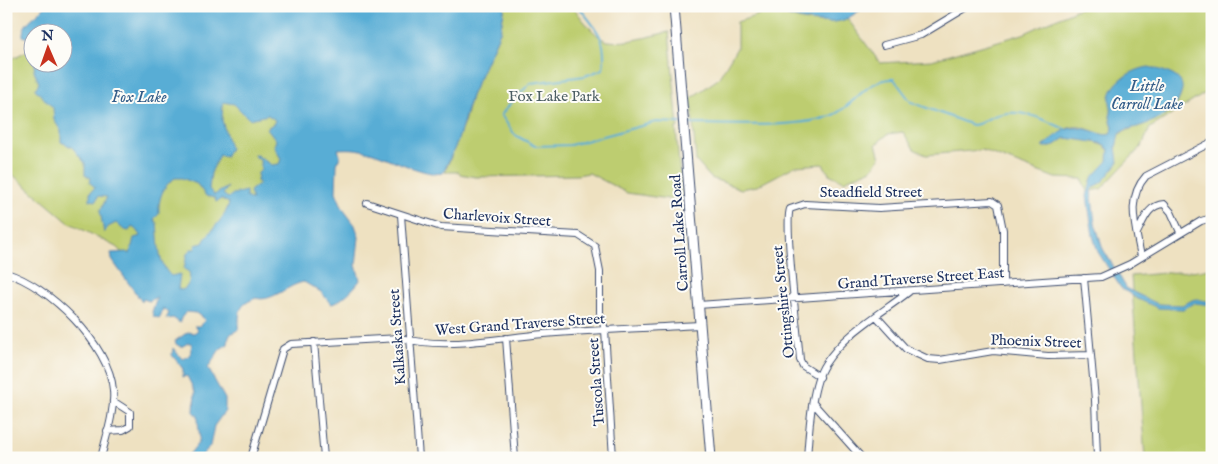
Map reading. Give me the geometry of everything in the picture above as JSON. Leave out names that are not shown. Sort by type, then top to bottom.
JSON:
[{"type":"street","name":"Carroll Lake Road","points":[[674,6],[711,458]]},
{"type":"street","points":[[884,45],[921,35],[969,6]]},
{"type":"street","points":[[1212,142],[1146,176],[1140,182],[1132,201],[1141,257],[1180,232],[1201,221],[1212,218]]},
{"type":"street","name":"Steadfield Street","points":[[788,214],[790,209],[805,204],[880,208],[988,200],[998,205],[1001,216],[1004,284]]},
{"type":"street","name":"Charlevoix Street","points":[[367,203],[441,227],[578,235],[595,246]]},
{"type":"street","points":[[1137,233],[1149,209],[1156,204],[1164,204],[1171,212],[1180,232]]},
{"type":"street","name":"Ottingshire Street","points":[[788,214],[800,360],[803,366],[820,377]]},
{"type":"street","name":"Kalkaska Street","points":[[400,215],[420,458]]},
{"type":"street","name":"Tuscola Street","points":[[595,246],[600,271],[600,314],[605,330],[613,458]]},
{"type":"street","name":"Grand Traverse Street East","points":[[698,305],[1084,278],[1108,274],[1141,257]]},
{"type":"street","points":[[6,273],[19,277],[78,321],[98,350],[110,373],[113,401],[101,458]]},
{"type":"street","points":[[1084,278],[1097,458]]},
{"type":"street","points":[[807,458],[813,402],[824,364],[850,336],[911,290]]},
{"type":"street","name":"Phoenix Street","points":[[876,317],[906,349],[928,359],[940,360],[993,351],[1048,356],[1091,355]]},
{"type":"street","name":"West Grand Traverse Street","points":[[251,458],[283,349],[291,344],[400,338],[451,343],[605,330],[700,325]]},
{"type":"street","points":[[506,338],[515,458]]},
{"type":"street","points":[[314,342],[324,458]]},
{"type":"street","points":[[107,431],[123,430],[130,426],[131,422],[130,412],[113,401]]},
{"type":"street","points":[[813,402],[862,458]]},
{"type":"green space","name":"Fox Lake Park","points":[[505,6],[573,6],[594,32],[608,41],[630,41],[669,32],[678,127],[676,128],[682,201],[627,193],[589,173],[577,175],[476,177],[460,174],[459,172],[445,172],[464,123],[471,96],[500,32]]},
{"type":"green space","points":[[765,6],[773,6],[788,16],[808,21],[830,22],[847,18],[880,63],[932,60],[1023,34],[1084,6],[1163,10],[1170,6],[1212,6],[1212,89],[1150,128],[1142,146],[1101,189],[1087,192],[1082,179],[1055,178],[982,150],[926,155],[914,149],[903,132],[888,134],[876,144],[880,158],[872,169],[844,181],[829,174],[823,164],[795,166],[757,186],[741,189],[711,178],[696,161],[691,98],[718,79],[737,48],[737,22],[758,15]],"holes":[[[1120,81],[1181,94],[1177,104],[1167,114],[1119,134],[1116,147],[1118,163],[1095,188],[1090,182],[1108,162],[1110,155],[1103,145],[1096,142],[1065,138],[1051,147],[1044,146],[1061,132],[1073,127],[1083,127],[1106,135],[1111,134],[1113,128],[1110,117],[1112,95]]]},
{"type":"green space","points":[[22,53],[22,72],[72,72],[72,63],[269,92],[303,156],[185,300],[163,291],[116,247],[68,222],[6,169],[6,62]]},
{"type":"green space","points":[[1212,269],[1212,458],[1145,458],[1131,276]]},
{"type":"water","name":"Fox Lake","points":[[44,6],[505,6],[500,32],[471,96],[457,143],[443,173],[418,170],[380,155],[364,151],[338,149],[340,156],[337,164],[336,192],[343,209],[355,225],[359,237],[356,265],[360,280],[347,295],[331,304],[321,292],[304,282],[298,283],[268,298],[256,298],[243,306],[240,313],[239,329],[229,335],[228,344],[220,349],[208,368],[225,399],[225,411],[214,426],[210,446],[200,458],[186,458],[200,438],[198,416],[194,413],[195,392],[187,376],[183,377],[183,369],[172,355],[173,348],[182,359],[190,356],[192,343],[181,347],[175,341],[188,332],[194,333],[198,330],[194,326],[199,326],[205,320],[196,313],[186,312],[181,318],[180,323],[173,318],[166,319],[169,313],[163,308],[160,318],[154,317],[152,312],[157,297],[149,301],[143,299],[142,302],[112,260],[111,253],[126,252],[130,254],[134,238],[141,236],[132,227],[129,231],[124,230],[116,223],[108,227],[104,233],[100,211],[107,197],[98,196],[96,201],[90,200],[90,193],[95,187],[90,183],[91,178],[85,175],[85,163],[72,147],[61,142],[61,131],[54,120],[53,108],[35,89],[39,83],[34,72],[72,72],[72,22],[29,22]],"holes":[[[223,102],[234,104],[249,119],[268,115],[275,120],[267,128],[276,140],[274,146],[281,159],[279,164],[272,165],[255,154],[254,156],[260,160],[261,170],[258,173],[257,181],[259,184],[250,191],[252,200],[246,197],[246,191],[233,194],[228,198],[223,194],[228,187],[214,195],[209,189],[211,173],[219,155],[225,157],[230,148],[222,120]],[[175,178],[182,178],[197,184],[206,196],[215,198],[216,202],[221,199],[229,203],[221,219],[203,243],[195,245],[196,249],[191,249],[187,254],[184,269],[189,272],[190,280],[188,285],[182,290],[178,289],[180,274],[171,276],[163,265],[157,223],[154,219],[159,214],[159,204],[164,189]]]},
{"type":"water","points":[[773,6],[868,6],[844,20],[817,22],[787,15]]},
{"type":"water","name":"Little Carroll Lake","points":[[1149,67],[1170,74],[1179,80],[1182,84],[1180,97],[1166,114],[1152,122],[1125,130],[1119,134],[1116,147],[1118,163],[1104,180],[1091,190],[1095,223],[1103,249],[1127,289],[1158,304],[1182,305],[1195,299],[1212,302],[1212,305],[1195,303],[1183,309],[1158,308],[1136,298],[1121,288],[1098,252],[1093,236],[1087,196],[1092,178],[1108,161],[1109,149],[1100,143],[1066,138],[1051,147],[1043,147],[1066,129],[1079,128],[1107,135],[1111,134],[1113,128],[1110,116],[1110,97],[1115,85],[1125,76]]},
{"type":"waterway","points":[[578,6],[599,34],[604,50],[603,69],[585,76],[531,83],[501,115],[515,135],[535,146],[570,145],[656,122],[681,123]]},
{"type":"waterway","points":[[688,124],[762,125],[819,119],[841,111],[876,83],[894,79],[911,102],[972,125],[979,124],[997,115],[1015,113],[1032,116],[1065,129]]}]
